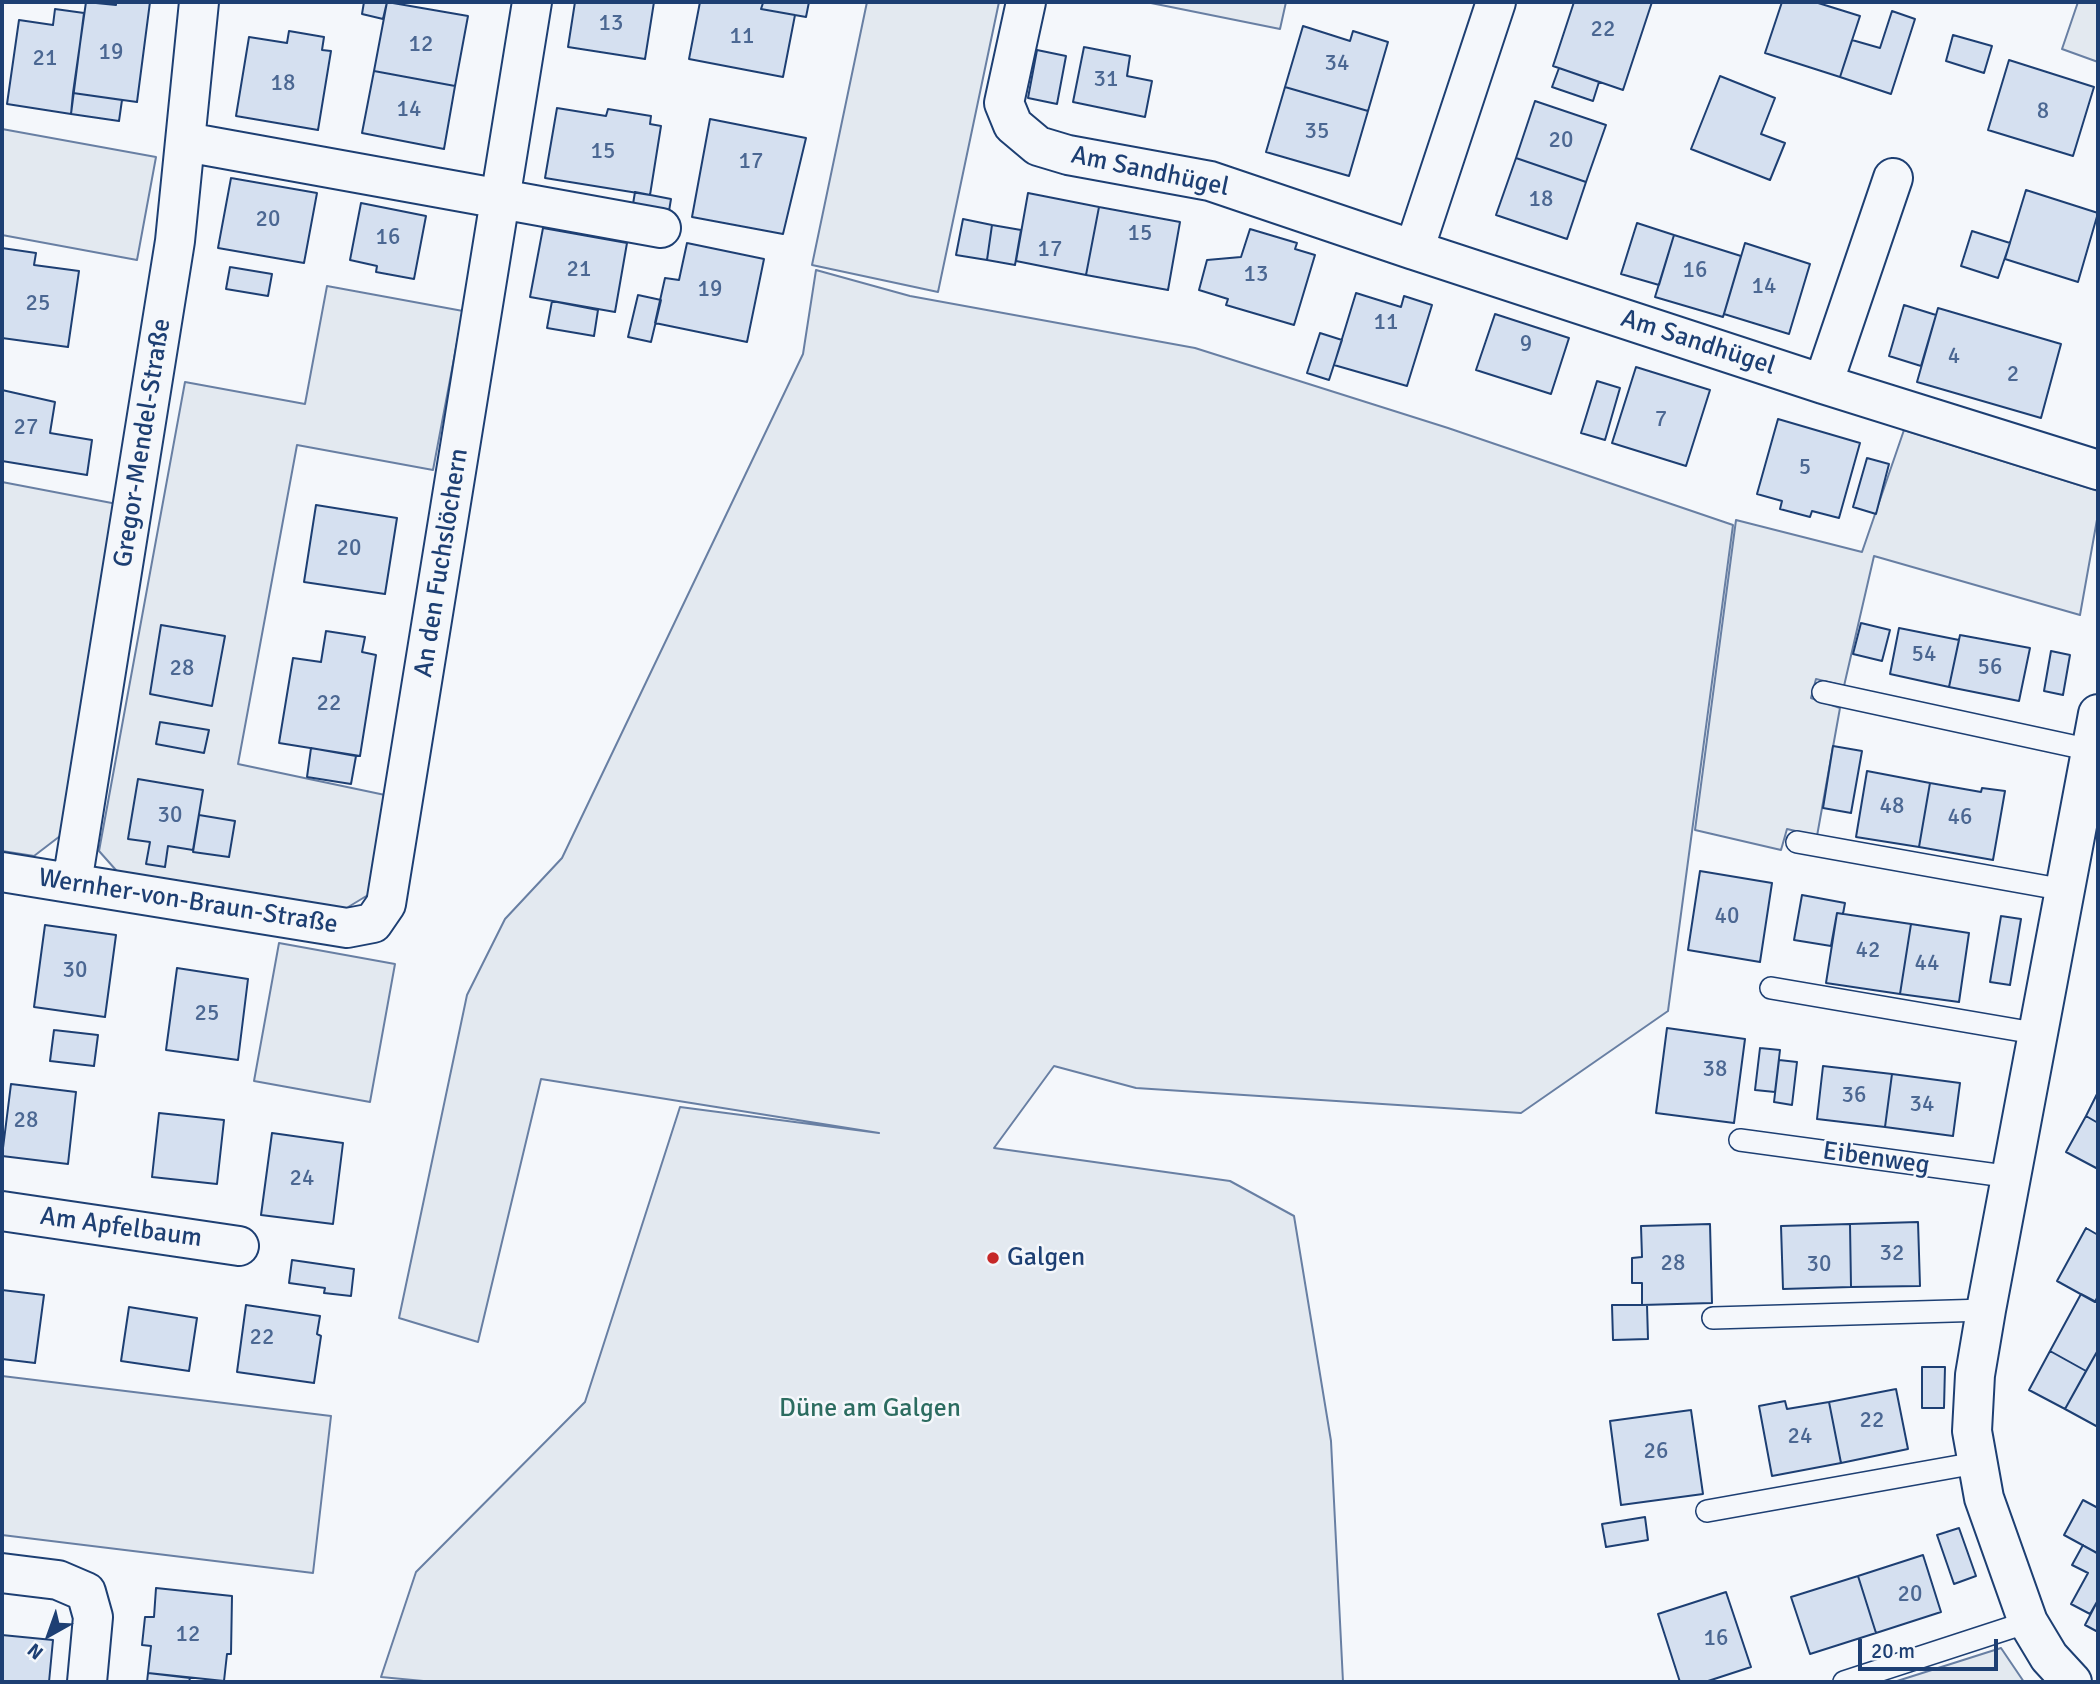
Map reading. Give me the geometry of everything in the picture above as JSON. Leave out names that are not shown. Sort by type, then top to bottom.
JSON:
[{"type":"street","name":"Gregor-Mendel-Straße","points":[[72,883],[175,241],[199,2]]},
{"type":"street","name":"An den Fuchslöchern","points":[[373,923],[386,904],[532,2]]},
{"type":"street","name":"Am Sandhügel","points":[[1026,2],[1004,103],[1013,125],[1038,146],[1068,155],[1210,181],[1823,384],[2098,470]]},
{"type":"street","points":[[1414,250],[1496,2]]},
{"type":"street","points":[[186,142],[661,228]]},
{"type":"street","points":[[1823,384],[1893,178]]},
{"type":"street","points":[[2072,1682],[2049,1657],[2028,1622],[1996,1538],[1976,1462],[1972,1431],[1975,1375],[1986,1311],[2040,1034],[2094,732]]},
{"type":"street","name":"Wernher-von-Braun-Straße","points":[[2,872],[347,928],[373,923]]},
{"type":"street","name":"Am Apfelbaum","points":[[2,1211],[239,1246]]},
{"type":"street","points":[[2,1573],[58,1580],[86,1592],[93,1617],[87,1682]]},
{"type":"lane","points":[[1823,692],[2094,732]]},
{"type":"lane","points":[[1797,842],[2065,890]]},
{"type":"lane","points":[[1772,988],[2040,1034]]},
{"type":"lane","name":"Eibenweg","points":[[1740,1140],[2012,1177]]},
{"type":"lane","points":[[1713,1318],[1986,1311]]},
{"type":"lane","points":[[1707,1511],[1976,1462]]},
{"type":"lane","points":[[1844,1682],[2028,1622]]},
{"type":"green space","points":[[867,2],[999,2],[938,292],[812,265]]},
{"type":"green space","points":[[1146,2],[1286,2],[1280,29]]},
{"type":"green space","points":[[2078,2],[2098,2],[2098,62],[2062,49]]},
{"type":"green space","points":[[2,129],[156,157],[137,260],[2,235]]},
{"type":"green space","name":"Düne am Galgen","points":[[816,270],[910,296],[1195,348],[1448,428],[1733,525],[1668,1011],[1521,1113],[1136,1088],[1054,1066],[994,1148],[1230,1181],[1294,1216],[1331,1441],[1343,1682],[434,1682],[381,1677],[416,1572],[585,1402],[680,1107],[879,1133],[541,1079],[478,1342],[399,1318],[467,995],[505,919],[562,858],[803,354]]},
{"type":"green space","points":[[327,286],[463,311],[433,470],[297,445],[238,764],[385,795],[368,895],[340,912],[123,878],[99,851],[185,382],[305,404]]},
{"type":"green space","points":[[1904,430],[2098,491],[2098,514],[2080,615],[1874,556],[1844,686],[1816,679],[1811,698],[1840,708],[1817,836],[1787,829],[1781,850],[1695,830],[1736,520],[1862,552]]},
{"type":"green space","points":[[2,482],[117,504],[64,833],[34,856],[2,851]]},
{"type":"green space","points":[[279,943],[395,964],[370,1102],[254,1081]]},
{"type":"green space","points":[[2,1376],[331,1416],[313,1573],[2,1535]]},
{"type":"green space","points":[[2001,1648],[2024,1682],[1894,1682]]},
{"type":"building","points":[[86,2],[116,5],[116,2],[150,2],[137,102],[73,93]]},
{"type":"building","points":[[364,2],[387,2],[383,19],[362,14]]},
{"type":"building","points":[[387,2],[468,16],[455,86],[374,71]]},
{"type":"building","points":[[575,2],[654,2],[645,59],[568,47]]},
{"type":"building","points":[[700,2],[757,2],[763,3],[761,9],[795,15],[783,77],[689,59]]},
{"type":"building","points":[[757,2],[809,2],[806,17],[761,9],[763,3]]},
{"type":"building","points":[[1574,2],[1652,2],[1623,90],[1553,66]]},
{"type":"building","points":[[1782,2],[1815,2],[1860,16],[1840,77],[1765,53]]},
{"type":"building","points":[[55,9],[84,13],[71,114],[7,104],[19,20],[53,25]]},
{"type":"building","points":[[1892,11],[1915,19],[1891,94],[1840,77],[1852,40],[1880,48]]},
{"type":"building","points":[[1303,26],[1350,41],[1353,31],[1388,42],[1368,111],[1285,87]]},
{"type":"building","points":[[289,31],[324,37],[322,50],[331,51],[318,130],[236,116],[249,37],[287,43]]},
{"type":"building","points":[[1953,35],[1992,46],[1984,73],[1946,61]]},
{"type":"building","points":[[1084,47],[1130,56],[1127,76],[1152,81],[1145,117],[1073,102]]},
{"type":"building","points":[[1037,50],[1066,56],[1057,104],[1028,98]]},
{"type":"building","points":[[2009,60],[2094,87],[2073,156],[1988,130]]},
{"type":"building","points":[[1559,68],[1599,82],[1593,101],[1552,87]]},
{"type":"building","points":[[374,71],[455,86],[444,149],[362,133]]},
{"type":"building","points":[[1720,76],[1775,98],[1761,134],[1785,143],[1770,180],[1691,149]]},
{"type":"building","points":[[1285,87],[1368,111],[1349,176],[1266,152]]},
{"type":"building","points":[[73,93],[122,100],[119,121],[71,114]]},
{"type":"building","points":[[1535,101],[1606,125],[1586,182],[1516,158]]},
{"type":"building","points":[[557,108],[606,116],[608,109],[651,116],[650,124],[661,126],[650,195],[545,178]]},
{"type":"building","points":[[710,119],[806,138],[783,234],[692,217]]},
{"type":"building","points":[[1516,158],[1586,182],[1567,239],[1496,215]]},
{"type":"building","points":[[231,178],[317,193],[304,263],[218,248]]},
{"type":"building","points":[[2026,190],[2098,213],[2078,282],[2005,259]]},
{"type":"building","points":[[635,192],[671,199],[668,217],[632,210]]},
{"type":"building","points":[[1028,193],[1099,207],[1086,275],[1016,261]]},
{"type":"building","points":[[361,203],[426,216],[414,279],[376,272],[377,266],[350,260]]},
{"type":"building","points":[[1099,207],[1180,222],[1168,290],[1086,275]]},
{"type":"building","points":[[963,219],[992,225],[987,260],[956,255]]},
{"type":"building","points":[[1637,223],[1674,235],[1659,285],[1621,274]]},
{"type":"building","points":[[992,225],[1021,230],[1015,265],[987,260]]},
{"type":"building","points":[[543,228],[627,243],[615,312],[530,297]]},
{"type":"building","points":[[1250,229],[1297,243],[1295,249],[1315,255],[1294,325],[1226,305],[1228,299],[1199,290],[1207,260],[1241,257]]},
{"type":"building","points":[[1972,231],[2010,243],[1998,278],[1961,266]]},
{"type":"building","points":[[1674,235],[1741,256],[1723,317],[1655,297]]},
{"type":"building","points":[[687,243],[764,259],[747,342],[655,323],[665,278],[679,280]]},
{"type":"building","points":[[1745,243],[1810,264],[1789,334],[1724,314]]},
{"type":"building","points":[[2,248],[36,253],[34,265],[79,271],[68,347],[2,338]]},
{"type":"building","points":[[230,267],[272,274],[268,296],[226,289]]},
{"type":"building","points":[[1356,293],[1401,307],[1404,296],[1432,305],[1407,386],[1334,365]]},
{"type":"building","points":[[638,295],[661,300],[651,342],[628,337]]},
{"type":"building","points":[[552,301],[598,310],[594,336],[547,328]]},
{"type":"building","points":[[1904,305],[1936,315],[1921,366],[1889,356]]},
{"type":"building","points":[[1938,308],[2061,344],[2041,418],[1917,382]]},
{"type":"building","points":[[1495,314],[1569,338],[1551,394],[1476,370]]},
{"type":"building","points":[[1320,333],[1342,340],[1329,380],[1307,373]]},
{"type":"building","points":[[1636,367],[1710,390],[1686,466],[1612,443]]},
{"type":"building","points":[[1597,381],[1620,388],[1605,440],[1581,433]]},
{"type":"building","points":[[2,390],[55,402],[50,433],[92,440],[87,475],[2,461]]},
{"type":"building","points":[[1778,419],[1860,443],[1839,518],[1812,511],[1810,517],[1780,509],[1782,501],[1757,494]]},
{"type":"building","points":[[1867,458],[1889,464],[1876,514],[1853,507]]},
{"type":"building","points":[[316,505],[397,518],[385,594],[304,582]]},
{"type":"building","points":[[1861,623],[1890,630],[1882,661],[1853,654]]},
{"type":"building","points":[[161,625],[225,636],[212,706],[150,694]]},
{"type":"building","points":[[1899,628],[1959,640],[1949,687],[1890,674]]},
{"type":"building","points":[[326,631],[365,637],[362,652],[376,655],[360,756],[279,743],[293,658],[321,662]]},
{"type":"building","points":[[1960,635],[2030,648],[2019,701],[1949,687]]},
{"type":"building","points":[[2051,651],[2070,655],[2063,695],[2044,691]]},
{"type":"building","points":[[160,722],[209,730],[204,753],[156,744]]},
{"type":"building","points":[[1833,746],[1862,751],[1851,813],[1823,808]]},
{"type":"building","points":[[311,748],[356,756],[351,784],[307,777]]},
{"type":"building","points":[[1867,771],[1930,783],[1919,847],[1856,837]]},
{"type":"building","points":[[138,779],[203,790],[193,850],[168,846],[165,867],[146,864],[150,842],[128,839]]},
{"type":"building","points":[[1930,783],[1981,792],[1982,788],[2005,791],[1993,860],[1919,847]]},
{"type":"building","points":[[199,815],[235,821],[229,857],[193,852]]},
{"type":"building","points":[[1700,871],[1772,883],[1760,962],[1688,950]]},
{"type":"building","points":[[1802,895],[1845,903],[1843,914],[1837,913],[1831,946],[1794,940]]},
{"type":"building","points":[[1837,913],[1911,924],[1900,994],[1826,983]]},
{"type":"building","points":[[2001,916],[2021,919],[2010,985],[1990,982]]},
{"type":"building","points":[[1911,924],[1969,933],[1959,1002],[1900,994]]},
{"type":"building","points":[[45,925],[116,935],[105,1017],[34,1007]]},
{"type":"building","points":[[177,968],[248,979],[238,1060],[166,1050]]},
{"type":"building","points":[[1667,1028],[1745,1039],[1734,1123],[1656,1113]]},
{"type":"building","points":[[54,1030],[98,1035],[94,1066],[50,1061]]},
{"type":"building","points":[[1760,1048],[1780,1050],[1775,1092],[1755,1090]]},
{"type":"building","points":[[1779,1060],[1797,1062],[1792,1105],[1774,1102]]},
{"type":"building","points":[[1823,1066],[1892,1074],[1885,1127],[1817,1119]]},
{"type":"building","points":[[1892,1074],[1960,1083],[1953,1136],[1885,1127]]},
{"type":"building","points":[[11,1084],[76,1092],[68,1164],[2,1156]]},
{"type":"building","points":[[2098,1092],[2098,1123],[2086,1116]]},
{"type":"building","points":[[159,1113],[224,1120],[217,1184],[152,1177]]},
{"type":"building","points":[[2086,1116],[2098,1123],[2098,1169],[2066,1152]]},
{"type":"building","points":[[272,1133],[343,1143],[333,1224],[261,1215]]},
{"type":"building","points":[[1918,1222],[1920,1286],[1851,1287],[1850,1224]]},
{"type":"building","points":[[1710,1224],[1712,1303],[1642,1305],[1642,1283],[1632,1283],[1632,1258],[1642,1257],[1641,1226]]},
{"type":"building","points":[[1850,1224],[1851,1287],[1783,1289],[1781,1226]]},
{"type":"building","points":[[2086,1228],[2098,1235],[2098,1296],[2095,1302],[2057,1281]]},
{"type":"building","points":[[292,1260],[354,1269],[351,1296],[324,1293],[325,1288],[289,1283]]},
{"type":"building","points":[[2,1290],[44,1295],[35,1363],[2,1359]]},
{"type":"building","points":[[2081,1294],[2098,1303],[2098,1350],[2086,1371],[2050,1351]]},
{"type":"building","points":[[246,1305],[320,1316],[317,1334],[321,1336],[314,1383],[237,1372]]},
{"type":"building","points":[[1612,1305],[1647,1305],[1648,1339],[1613,1340]]},
{"type":"building","points":[[129,1307],[197,1318],[189,1371],[121,1361]]},
{"type":"building","points":[[2098,1350],[2098,1427],[2065,1409]]},
{"type":"building","points":[[2050,1351],[2086,1371],[2065,1409],[2029,1390]]},
{"type":"building","points":[[1922,1367],[1945,1367],[1944,1408],[1922,1408]]},
{"type":"building","points":[[1896,1389],[1908,1449],[1841,1463],[1829,1402]]},
{"type":"building","points":[[1785,1401],[1787,1409],[1829,1402],[1841,1463],[1772,1476],[1759,1406]]},
{"type":"building","points":[[1691,1410],[1703,1494],[1621,1505],[1610,1421]]},
{"type":"building","points":[[2083,1500],[2098,1508],[2097,1553],[2064,1535]]},
{"type":"building","points":[[1645,1517],[1648,1540],[1606,1547],[1602,1524]]},
{"type":"building","points":[[1959,1528],[1976,1576],[1954,1584],[1937,1535]]},
{"type":"building","points":[[2083,1545],[2098,1554],[2098,1600],[2090,1614],[2071,1604],[2088,1573],[2072,1565]]},
{"type":"building","points":[[1923,1555],[1941,1612],[1876,1633],[1858,1576]]},
{"type":"building","points":[[1858,1576],[1876,1633],[1810,1654],[1791,1597]]},
{"type":"building","points":[[156,1588],[232,1596],[231,1654],[227,1654],[224,1681],[148,1673],[151,1646],[142,1645],[145,1617],[154,1617]]},
{"type":"building","points":[[1726,1592],[1751,1667],[1705,1682],[1680,1682],[1658,1614]]},
{"type":"building","points":[[2098,1600],[2098,1632],[2085,1625]]},
{"type":"building","points":[[2,1635],[53,1640],[49,1682],[2,1682]]},
{"type":"building","points":[[148,1673],[190,1678],[189,1682],[147,1682]]},
{"type":"place","name":"Galgen","points":[[993,1258]]}]
